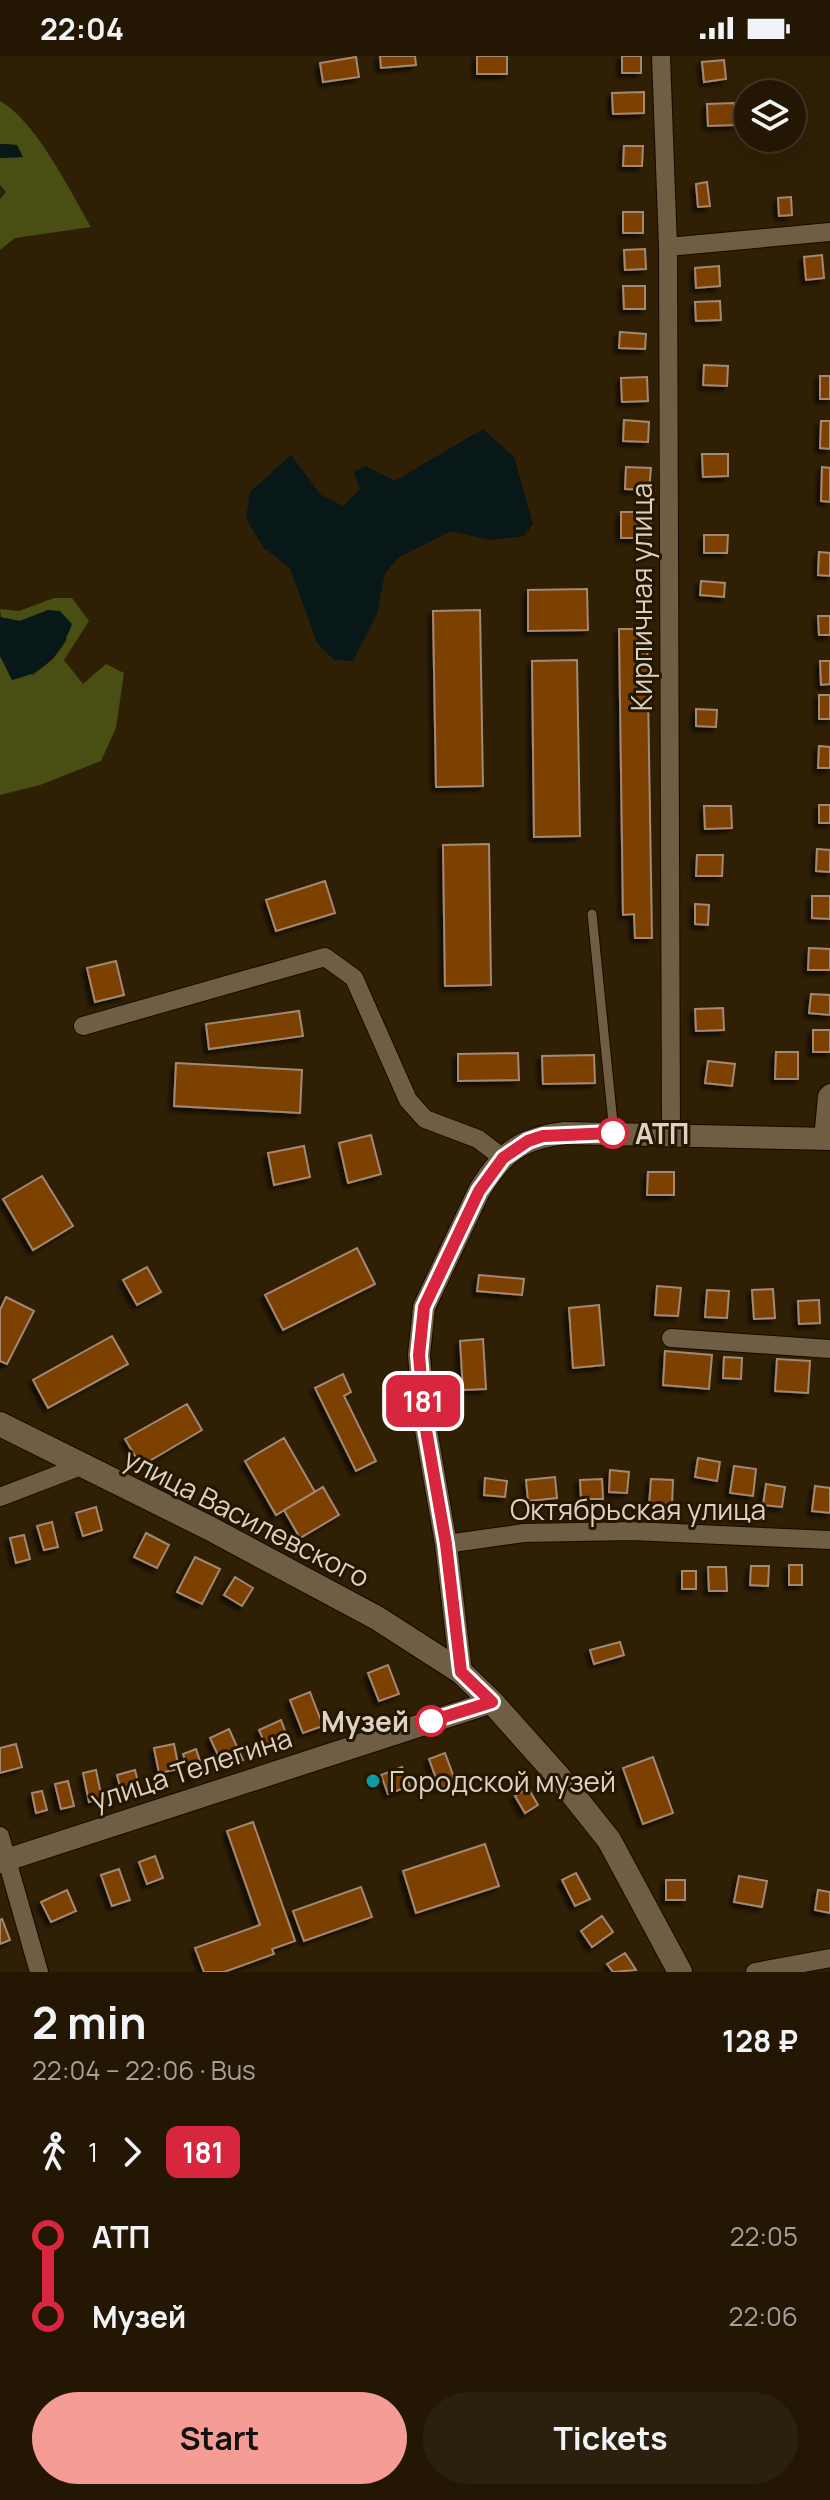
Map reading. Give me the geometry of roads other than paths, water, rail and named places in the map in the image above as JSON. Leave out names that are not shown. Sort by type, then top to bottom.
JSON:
[{"type":"main road","name":"улица Василевского","points":[[0,1424],[209,1528],[377,1618],[461,1672],[558,1776],[609,1840],[680,1972]]},
{"type":"street","name":"Кирпичная улица","points":[[661,56],[668,247],[671,1137]]},
{"type":"street","points":[[668,247],[830,232]]},
{"type":"street","points":[[83,1026],[325,957],[354,978],[408,1100],[425,1119],[478,1139],[503,1158]]},
{"type":"street","points":[[461,1672],[446,1544],[425,1424],[419,1355],[424,1307],[479,1191],[503,1158],[528,1141],[543,1136],[614,1133],[826,1139],[827,1096],[830,1093]]},
{"type":"street","points":[[671,1338],[830,1349]]},
{"type":"street","points":[[0,1497],[81,1466]]},
{"type":"street","name":"Октябрьская улица","points":[[446,1544],[524,1533],[632,1531],[830,1540]]},
{"type":"street","name":"улица Телегина","points":[[4,1861],[492,1702]]},
{"type":"street","points":[[0,1836],[4,1861],[39,1972]]},
{"type":"street","points":[[755,1972],[830,1958]]},
{"type":"lane","points":[[592,914],[614,1133]]},
{"type":"place","name":"АТП","points":[[613,1133]]},
{"type":"place","name":"Музей","points":[[431,1721]]},
{"type":"place","name":"Городской музей","points":[[373,1781]]}]
